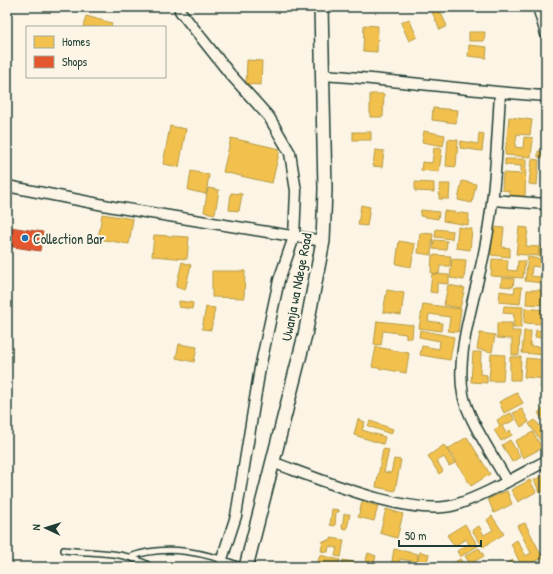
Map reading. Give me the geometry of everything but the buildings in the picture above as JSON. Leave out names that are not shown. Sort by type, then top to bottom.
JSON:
[{"type":"main road","name":"Uwanja wa Ndege Road","points":[[244,567],[305,335],[323,241],[325,189],[321,7]]},
{"type":"street","points":[[538,7],[546,34]]},
{"type":"street","points":[[180,11],[230,74],[257,101],[282,136],[290,153],[296,191],[294,237],[277,287],[258,374],[236,516],[222,559]]},
{"type":"street","points":[[323,75],[384,79],[500,93],[546,96]]},
{"type":"street","points":[[500,93],[493,200],[463,351],[461,382],[463,397],[469,411],[507,481]]},
{"type":"street","points":[[7,186],[114,207],[323,241]]},
{"type":"street","points":[[493,200],[546,204]]},
{"type":"street","points":[[272,462],[404,506],[428,508],[454,505],[507,481],[546,461]]},
{"type":"lane","points":[[64,550],[130,557],[151,567]]},
{"type":"lane","points":[[130,557],[154,551],[190,552],[222,559],[244,567]]},
{"type":"place","name":"Collection Bar","points":[[25,238]]}]
